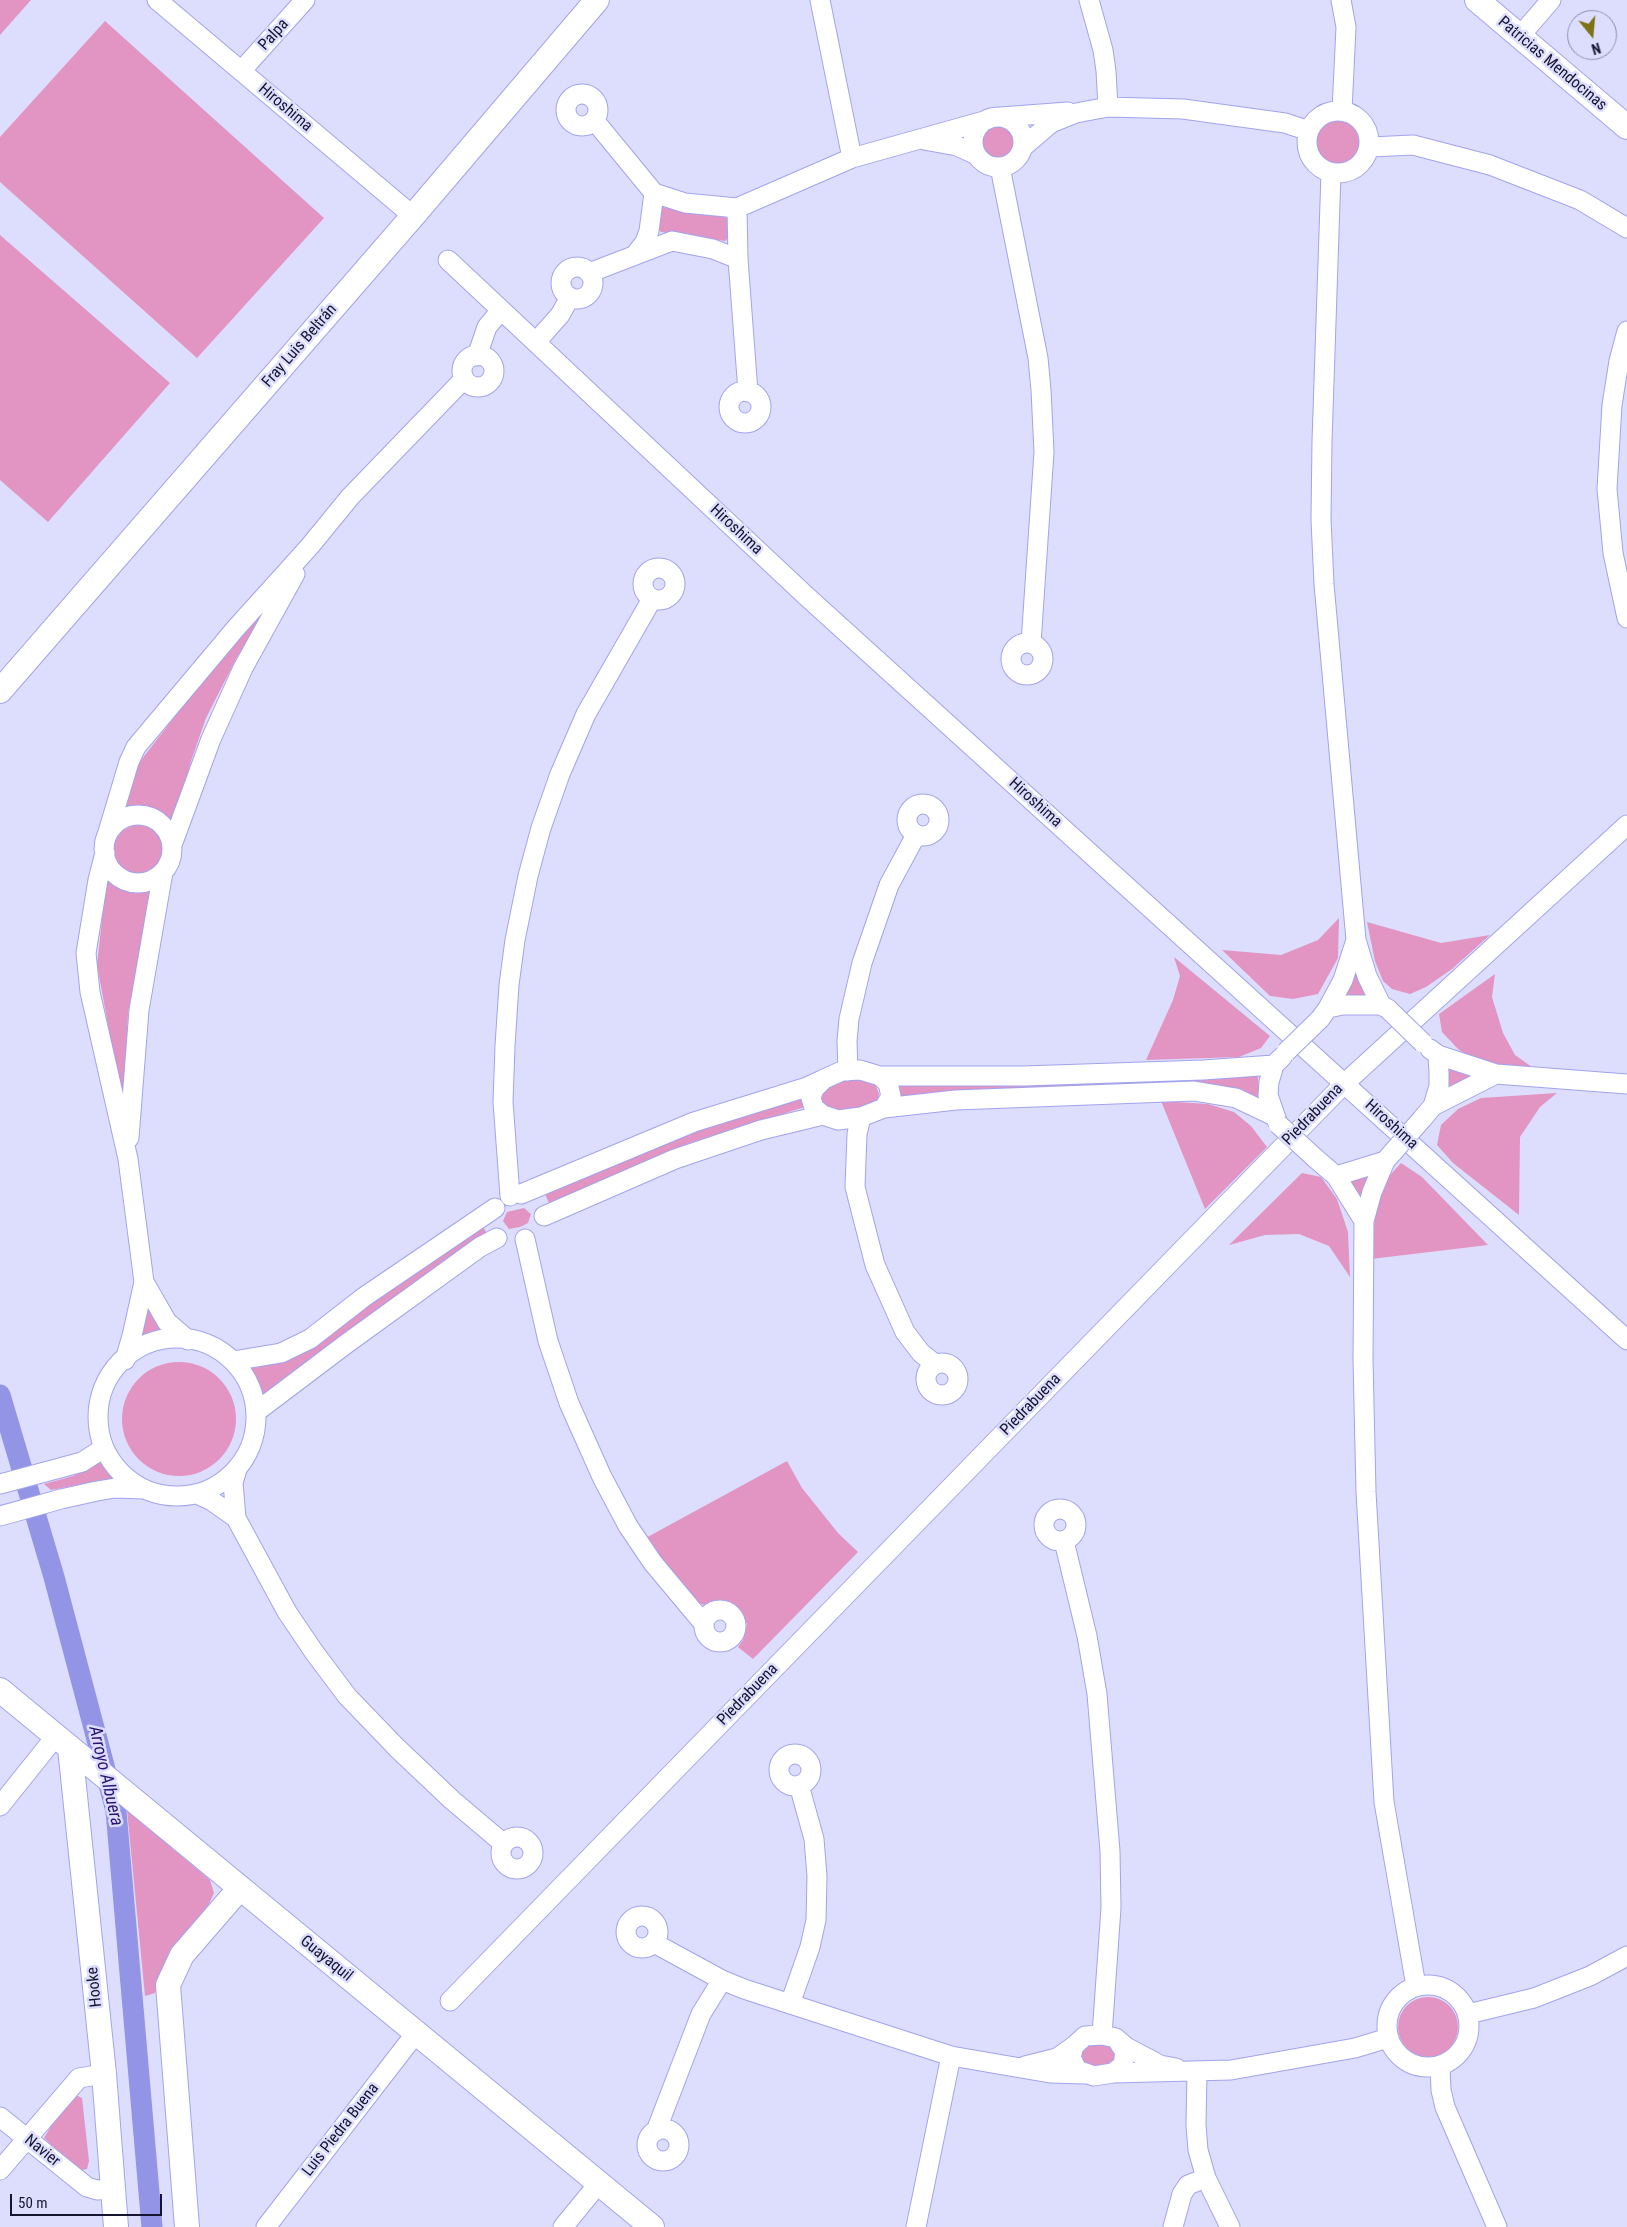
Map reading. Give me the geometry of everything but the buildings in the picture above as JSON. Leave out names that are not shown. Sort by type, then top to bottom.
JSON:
[{"type":"street","name":"Hiroshima","points":[[157,0],[413,216]]},
{"type":"street","name":"Palpa","points":[[242,70],[305,0]]},
{"type":"street","points":[[820,0],[852,158]]},
{"type":"street","points":[[1089,0],[1103,50],[1108,107]]},
{"type":"street","points":[[1341,0],[1346,27],[1342,111]]},
{"type":"street","name":"Patricias Mendocinas","points":[[1477,0],[1627,127]]},
{"type":"street","points":[[1520,36],[1551,0]]},
{"type":"street","name":"Fray Luis Beltrán","points":[[0,691],[413,216],[593,1]]},
{"type":"street","points":[[594,120],[654,192],[685,203],[737,208],[852,158],[992,119],[1065,111],[1076,112],[1108,107],[1184,109],[1285,123],[1309,131]]},
{"type":"street","points":[[1332,111],[1342,111],[1352,114],[1366,127],[1370,137],[1370,147],[1360,165],[1351,171],[1341,174],[1321,169],[1313,162],[1308,152],[1307,141],[1309,131],[1314,122],[1322,115],[1332,111]]},
{"type":"street","points":[[918,139],[957,146],[977,155],[987,165],[1000,167],[1015,161],[1023,147],[1042,130],[1076,112]]},
{"type":"street","points":[[977,155],[973,141],[979,126],[992,119],[1015,124],[1020,130],[1023,147]]},
{"type":"street","points":[[1370,147],[1413,145],[1490,165],[1580,200],[1627,228]]},
{"type":"street","points":[[1000,167],[1038,358],[1041,390],[1044,452],[1031,643]]},
{"type":"street","points":[[1331,173],[1320,520],[1328,642],[1356,940],[1366,976],[1384,1007],[1438,1055],[1496,1074],[1627,1084]]},
{"type":"street","points":[[634,255],[645,242],[649,231],[654,192]]},
{"type":"street","points":[[737,208],[738,259],[748,392]]},
{"type":"street","points":[[536,342],[560,314],[570,297],[562,290],[561,285],[566,271],[575,267],[581,267],[589,273],[672,241],[713,249],[738,259]]},
{"type":"street","name":"Hiroshima","points":[[448,260],[804,594],[1627,1340]]},
{"type":"street","points":[[477,356],[488,327],[501,310]]},
{"type":"street","points":[[1627,331],[1618,361],[1612,404],[1607,489],[1613,553],[1627,618]]},
{"type":"street","points":[[477,356],[487,358],[493,366],[493,376],[487,384],[477,387],[472,386],[464,379],[462,374],[467,360],[477,356]]},
{"type":"street","points":[[125,1360],[144,1282],[128,1159],[101,1044],[86,953],[105,842],[129,762],[136,747],[350,497],[464,379]]},
{"type":"street","points":[[104,853],[114,873],[134,882],[144,882],[155,878],[163,872],[170,862],[172,845],[211,739],[243,668],[310,546]]},
{"type":"street","points":[[516,1195],[503,1102],[504,1046],[510,976],[528,876],[540,828],[556,783],[586,714],[652,599]]},
{"type":"street","points":[[108,832],[115,824],[125,818],[136,814],[148,816],[158,821],[166,829],[172,845]]},
{"type":"street","name":"Piedrabuena","points":[[450,2001],[1345,1083],[1627,825]]},
{"type":"street","points":[[848,1071],[847,1041],[849,1019],[862,964],[890,884],[916,835]]},
{"type":"street","points":[[128,1159],[139,1010],[163,872]]},
{"type":"street","points":[[1276,1120],[1268,1095],[1280,1059],[1324,1014],[1343,980],[1356,940]]},
{"type":"street","points":[[1324,1014],[1343,1004],[1384,1007]]},
{"type":"street","points":[[1416,1986],[1384,1802],[1378,1716],[1366,1492],[1363,1360],[1364,1221],[1372,1192],[1389,1156],[1427,1112],[1439,1086],[1438,1055]]},
{"type":"street","points":[[233,1361],[281,1353],[310,1339],[364,1297],[516,1195],[694,1122],[807,1087],[848,1071],[860,1070],[880,1076],[1024,1076],[1203,1070],[1280,1059]]},
{"type":"street","points":[[1427,1112],[1496,1074]]},
{"type":"street","points":[[880,1076],[888,1083],[891,1096],[884,1108]]},
{"type":"street","points":[[824,1079],[814,1089],[811,1098],[814,1108],[823,1115],[838,1120],[861,1118],[884,1108],[956,1100],[1194,1091],[1236,1098],[1276,1120],[1336,1176],[1364,1221]]},
{"type":"street","points":[[495,1208],[491,1216],[490,1228],[497,1238],[508,1241],[525,1239],[544,1216],[675,1159],[761,1130],[823,1115]]},
{"type":"street","points":[[861,1118],[856,1134],[855,1187],[875,1265],[905,1332],[921,1352],[935,1364]]},
{"type":"street","points":[[1336,1176],[1389,1156]]},
{"type":"street","points":[[516,1195],[531,1197],[541,1205],[544,1216]]},
{"type":"street","points":[[256,1412],[376,1322],[480,1247],[497,1238]]},
{"type":"street","points":[[525,1239],[548,1341],[569,1403],[602,1477],[628,1526],[653,1563],[704,1624]]},
{"type":"street","points":[[144,1282],[167,1322],[188,1340]]},
{"type":"street","points":[[144,1489],[127,1479],[114,1465],[104,1448],[98,1423],[101,1396],[112,1372],[131,1353],[154,1341],[170,1337],[204,1343],[233,1361],[246,1377],[255,1398],[256,1412],[251,1446],[237,1469],[233,1483],[236,1518],[286,1612],[347,1696],[397,1748],[452,1800],[504,1844]]},
{"type":"street","points":[[1,1483],[82,1462],[104,1448]]},
{"type":"street","points":[[5,1514],[61,1499],[115,1488],[144,1489],[169,1496],[197,1494],[220,1484],[237,1469]]},
{"type":"street","points":[[197,1494],[212,1501],[236,1518]]},
{"type":"street","points":[[1064,1541],[1087,1636],[1097,1694],[1110,1851],[1109,2037],[1125,2052],[1123,2064],[1113,2074]]},
{"type":"street","name":"Guayaquil","points":[[0,1690],[652,2227]]},
{"type":"street","points":[[0,1806],[63,1742]]},
{"type":"street","name":"Hooke","points":[[63,1742],[104,2074],[113,2189],[119,2226]]},
{"type":"street","points":[[790,2004],[810,1948],[816,1920],[817,1876],[814,1839],[798,1785]]},
{"type":"street","points":[[187,2227],[168,1984],[182,1956],[240,1888]]},
{"type":"street","points":[[654,1943],[722,1980],[790,2004],[951,2056],[1050,2073],[1094,2076],[1231,2070],[1299,2060],[1355,2048],[1388,2038]]},
{"type":"street","points":[[1468,2014],[1534,1998],[1590,1976],[1627,1956]]},
{"type":"street","points":[[656,2131],[701,2014],[722,1980]]},
{"type":"street","points":[[1429,1984],[1447,1990],[1462,2002],[1468,2014],[1470,2026],[1467,2040],[1457,2055],[1440,2066],[1414,2065],[1403,2059],[1394,2050],[1388,2038],[1386,2025],[1389,2012],[1395,2001],[1404,1992],[1416,1986],[1429,1984]]},
{"type":"street","name":"Luis Piedra Buena","points":[[266,2227],[416,2033]]},
{"type":"street","points":[[1020,2067],[1057,2058],[1084,2036],[1109,2037],[1160,2065],[1197,2072]]},
{"type":"street","points":[[1074,2046],[1071,2057],[1077,2070],[1084,2074]]},
{"type":"street","points":[[916,2227],[951,2056]]},
{"type":"street","points":[[1440,2066],[1441,2090],[1445,2107],[1497,2227]]},
{"type":"street","points":[[1197,2072],[1196,2125],[1198,2150],[1206,2178],[1230,2227]]},
{"type":"street","points":[[0,2170],[79,2078],[104,2074]]},
{"type":"street","name":"Navier","points":[[0,2117],[87,2187],[97,2190],[113,2189]]},
{"type":"street","points":[[1173,2227],[1182,2194],[1188,2185],[1206,2178]]},
{"type":"street","points":[[563,2227],[599,2183]]},
{"type":"shaded area","points":[[0,0],[31,0],[0,35]]},
{"type":"shaded area","points":[[105,21],[324,218],[197,358],[0,182],[0,137]]},
{"type":"shaded area","points":[[1334,121],[1342,121],[1351,125],[1357,131],[1361,144],[1357,157],[1351,163],[1342,167],[1334,167],[1325,163],[1319,157],[1315,148],[1315,140],[1319,131],[1325,125]]},
{"type":"shaded area","points":[[998,126],[1010,131],[1015,143],[1010,155],[998,160],[986,155],[981,143],[986,131]]},
{"type":"shaded area","points":[[662,207],[716,214],[727,218],[731,229],[730,236],[725,241],[661,232],[657,227],[657,212]]},
{"type":"shaded area","points":[[0,235],[170,383],[48,522],[0,480]]},
{"type":"shaded area","points":[[269,606],[237,657],[206,718],[191,761],[174,827],[154,812],[139,809],[122,812],[138,764],[214,666]]},
{"type":"shaded area","points":[[139,825],[148,827],[159,836],[164,850],[162,859],[153,870],[139,875],[130,873],[119,864],[114,850],[116,841],[125,830]]},
{"type":"shaded area","points":[[107,874],[111,883],[121,887],[132,889],[154,887],[128,1013],[124,1112],[97,965]]},
{"type":"shaded area","points":[[1339,918],[1338,958],[1318,994],[1293,999],[1270,996],[1222,950],[1281,955],[1318,940]]},
{"type":"shaded area","points":[[1367,922],[1441,943],[1490,935],[1452,969],[1426,987],[1410,994],[1392,989],[1383,981],[1375,961]]},
{"type":"shaded area","points":[[1174,957],[1270,1036],[1261,1048],[1239,1057],[1146,1060],[1173,1000],[1180,976]]},
{"type":"shaded area","points":[[1357,965],[1368,997],[1345,998]]},
{"type":"shaded area","points":[[1495,974],[1492,997],[1503,1033],[1515,1055],[1539,1072],[1501,1068],[1472,1058],[1458,1049],[1442,1032],[1439,1014]]},
{"type":"shaded area","points":[[1445,1066],[1478,1077],[1441,1092]]},
{"type":"shaded area","points":[[1258,1073],[1259,1099],[897,1100],[897,1085]]},
{"type":"shaded area","points":[[852,1077],[875,1083],[879,1094],[877,1102],[869,1107],[834,1112],[820,1101],[824,1087]]},
{"type":"shaded area","points":[[1557,1093],[1540,1107],[1520,1137],[1519,1215],[1453,1163],[1437,1145],[1441,1125],[1458,1109],[1481,1098]]},
{"type":"shaded area","points":[[806,1097],[808,1106],[687,1144],[549,1203],[545,1194],[684,1135],[748,1113]]},
{"type":"shaded area","points":[[1161,1101],[1208,1104],[1234,1112],[1251,1126],[1267,1147],[1205,1209]]},
{"type":"shaded area","points":[[1401,1163],[1422,1177],[1488,1245],[1371,1259],[1374,1225],[1379,1199],[1390,1175]]},
{"type":"shaded area","points":[[1302,1173],[1321,1177],[1337,1199],[1348,1232],[1350,1277],[1329,1246],[1299,1234],[1265,1235],[1229,1245]]},
{"type":"shaded area","points":[[1370,1175],[1358,1201],[1349,1181]]},
{"type":"shaded area","points":[[524,1208],[531,1214],[528,1223],[509,1229],[503,1221],[507,1212]]},
{"type":"shaded area","points":[[483,1226],[487,1234],[338,1338],[302,1365],[260,1403],[255,1385],[244,1368],[267,1365],[298,1356],[365,1307]]},
{"type":"shaded area","points":[[146,1295],[167,1333],[142,1338],[140,1327]]},
{"type":"shaded area","points":[[179,1362],[201,1367],[219,1379],[231,1397],[236,1419],[231,1441],[219,1459],[201,1471],[179,1476],[157,1471],[139,1459],[127,1441],[122,1419],[127,1397],[139,1379],[157,1367]]},
{"type":"shaded area","points":[[101,1461],[119,1484],[93,1482],[51,1490],[44,1484],[73,1476]]},
{"type":"shaded area","points":[[787,1461],[802,1488],[838,1533],[858,1552],[753,1659],[738,1647],[743,1640],[747,1624],[736,1608],[729,1603],[717,1602],[704,1605],[693,1601],[642,1540]]},
{"type":"shaded area","points":[[127,1810],[210,1880],[214,1893],[208,1906],[166,1960],[155,1993],[145,1996]]},
{"type":"shaded area","points":[[1428,1997],[1444,2002],[1449,2006],[1453,2011],[1458,2027],[1453,2043],[1449,2048],[1444,2052],[1428,2057],[1412,2052],[1407,2048],[1403,2043],[1398,2027],[1403,2011],[1407,2006],[1412,2002]]},
{"type":"shaded area","points":[[1086,2041],[1108,2042],[1120,2057],[1101,2070],[1080,2063],[1079,2047]]},
{"type":"shaded area","points":[[76,2095],[82,2098],[89,2161],[87,2169],[78,2171],[44,2138],[69,2096]]},
{"type":"waterway","name":"Arroyo Albuera","points":[[0,1395],[54,1577],[116,1811],[152,2227]]}]
